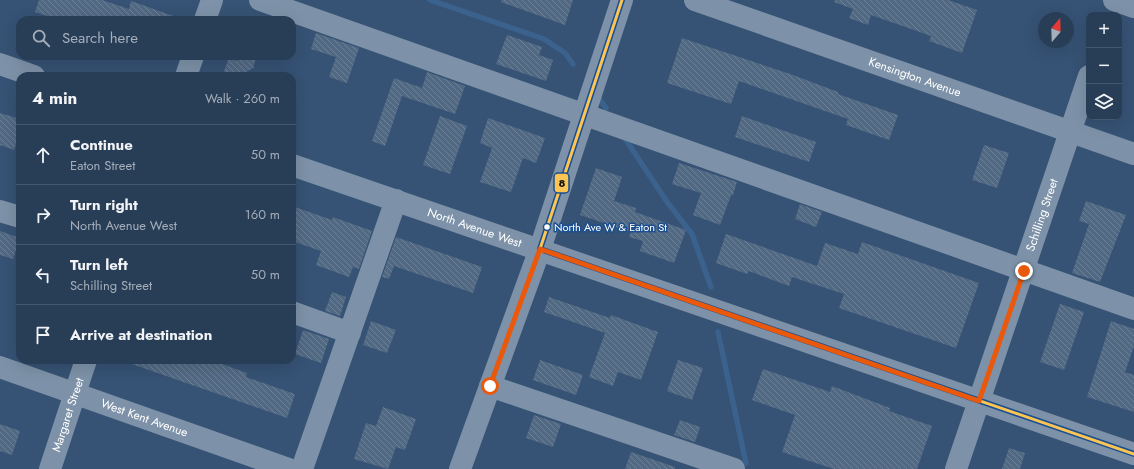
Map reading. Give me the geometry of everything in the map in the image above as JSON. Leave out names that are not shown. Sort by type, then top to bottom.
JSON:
[{"type":"street","points":[[206,16],[212,0]]},
{"type":"street","points":[[260,0],[1134,309]]},
{"type":"street","points":[[460,469],[540,249],[622,0]]},
{"type":"street","name":"Kensington Avenue","points":[[695,0],[1134,154]]},
{"type":"street","points":[[1111,12],[1115,0],[1134,7]]},
{"type":"street","points":[[187,72],[192,60]]},
{"type":"street","points":[[0,64],[23,72]]},
{"type":"street","name":"Schilling Street","points":[[956,469],[1086,84]]},
{"type":"street","name":"North Avenue West","points":[[296,166],[1134,454]]},
{"type":"street","points":[[302,469],[396,200]]},
{"type":"street","points":[[0,210],[16,216]]},
{"type":"street","points":[[296,313],[350,333]]},
{"type":"street","name":"Margaret Street","points":[[50,469],[85,364]]},
{"type":"street","name":"West Kent Avenue","points":[[0,367],[289,469]]},
{"type":"street","points":[[490,386],[734,469]]},
{"type":"building","points":[[39,0],[102,0],[129,9],[131,1],[173,16],[48,16],[35,12]]},
{"type":"building","points":[[501,0],[573,0],[565,25],[501,2]]},
{"type":"building","points":[[835,0],[948,0],[977,10],[962,53],[929,41],[931,36],[871,15],[868,25],[849,18],[853,9],[834,2]]},
{"type":"building","points":[[316,33],[359,48],[347,83],[329,77],[336,57],[311,49]]},
{"type":"building","points":[[507,35],[542,47],[539,55],[553,60],[546,81],[496,64]]},
{"type":"building","points":[[682,38],[793,75],[838,92],[838,94],[898,115],[889,140],[846,125],[848,119],[739,81],[731,104],[667,83]]},
{"type":"building","points":[[228,60],[256,60],[253,67],[255,67],[246,72],[224,72]]},
{"type":"building","points":[[427,72],[465,86],[455,114],[402,96],[385,146],[372,141],[394,78],[422,88]]},
{"type":"building","points":[[0,113],[16,118],[16,144],[14,150],[0,145]]},
{"type":"building","points":[[440,116],[467,126],[450,174],[423,165]]},
{"type":"building","points":[[742,116],[816,142],[809,162],[735,137]]},
{"type":"building","points":[[488,118],[545,138],[536,163],[523,158],[511,192],[480,182],[492,148],[480,143]]},
{"type":"building","points":[[984,145],[1009,153],[997,188],[972,180]]},
{"type":"building","points":[[679,163],[737,182],[720,225],[693,215],[701,193],[672,184]]},
{"type":"building","points":[[596,168],[622,177],[614,201],[636,208],[635,212],[686,230],[674,263],[640,251],[643,241],[629,237],[631,232],[580,215]]},
{"type":"building","points":[[1086,201],[1126,215],[1100,282],[1072,273],[1089,224],[1079,221]]},
{"type":"building","points":[[800,204],[822,212],[816,227],[795,219]]},
{"type":"building","points":[[296,207],[332,220],[333,217],[372,231],[359,269],[353,267],[349,277],[316,265],[321,251],[296,242]]},
{"type":"building","points":[[0,231],[16,237],[16,250],[13,259],[0,255]]},
{"type":"building","points":[[726,234],[817,266],[825,243],[858,254],[862,242],[979,283],[956,348],[839,308],[844,294],[792,277],[789,286],[749,271],[747,274],[716,263]]},
{"type":"building","points":[[396,237],[482,267],[473,293],[394,266],[389,279],[382,277]]},
{"type":"building","points":[[332,292],[346,297],[340,316],[325,311]]},
{"type":"building","points":[[549,297],[610,318],[611,315],[658,332],[641,380],[618,372],[613,386],[589,377],[605,333],[544,312]]},
{"type":"building","points":[[1060,304],[1084,312],[1064,370],[1040,362]]},
{"type":"building","points":[[371,321],[396,330],[387,353],[363,345]]},
{"type":"building","points":[[1111,321],[1134,329],[1134,346],[1125,372],[1134,375],[1134,412],[1087,397]]},
{"type":"building","points":[[303,330],[329,339],[321,363],[296,354]]},
{"type":"building","points":[[540,360],[583,375],[576,395],[533,380]]},
{"type":"building","points":[[678,360],[703,368],[692,400],[667,391]]},
{"type":"building","points":[[132,364],[222,364],[247,373],[246,377],[295,394],[287,418]]},
{"type":"building","points":[[763,369],[830,392],[832,386],[890,408],[889,411],[932,426],[917,469],[834,469],[782,452],[795,415],[752,400]]},
{"type":"building","points":[[383,407],[416,419],[405,450],[396,447],[388,469],[354,459],[366,423],[376,426]]},
{"type":"building","points":[[534,415],[561,424],[553,447],[526,438]]},
{"type":"building","points":[[680,420],[700,427],[695,442],[674,435]]},
{"type":"building","points":[[0,424],[20,431],[12,455],[0,451]]},
{"type":"building","points":[[1009,448],[1025,453],[1020,469],[1002,469]]},
{"type":"building","points":[[631,452],[675,467],[675,469],[625,469]]},
{"type":"waterway","points":[[430,0],[544,39],[565,53],[573,64]]},
{"type":"waterway","points":[[600,100],[606,108]]},
{"type":"waterway","points":[[626,140],[667,202],[692,234],[711,287]]},
{"type":"waterway","points":[[718,332],[746,463]]},
{"type":"transit line","name":"8","points":[[622,0],[540,249],[1134,454]]},
{"type":"place","name":"North Ave W & Eaton St","points":[[547,227]]},
{"type":"route","points":[[490,386],[540,249],[979,401],[1024,271]]}]
